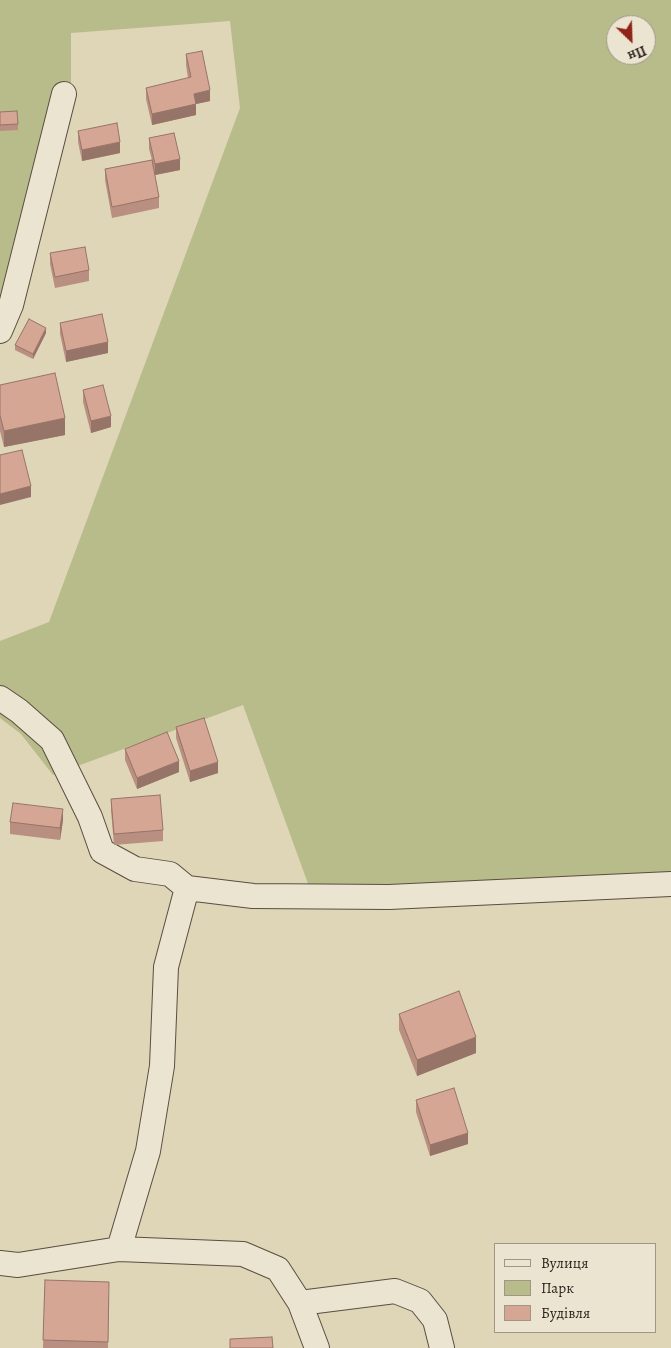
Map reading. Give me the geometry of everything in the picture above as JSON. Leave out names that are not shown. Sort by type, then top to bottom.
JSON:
[{"type":"street","points":[[0,331],[11,305],[64,94]]},
{"type":"street","points":[[0,698],[19,711],[52,740],[90,817],[102,851],[135,869],[170,874],[186,888],[253,896],[389,897],[671,884]]},
{"type":"street","points":[[119,1249],[148,1151],[162,1066],[166,967],[186,888]]},
{"type":"street","points":[[0,1263],[18,1265],[119,1249],[243,1254],[278,1269],[300,1303],[317,1348]]},
{"type":"street","points":[[300,1303],[395,1291],[420,1301],[436,1320],[442,1348]]},
{"type":"green space","points":[[0,0],[671,0],[671,882],[314,900],[243,705],[53,775],[21,734],[0,718],[0,641],[49,622],[240,108],[230,21],[71,33],[71,96],[0,342]]},
{"type":"building","points":[[202,51],[210,90],[194,94],[196,104],[152,114],[146,88],[191,77],[186,54]]},
{"type":"building","points":[[17,111],[18,124],[0,125],[0,112]]},
{"type":"building","points":[[117,123],[120,142],[82,150],[78,131]]},
{"type":"building","points":[[174,133],[180,159],[155,164],[149,138]]},
{"type":"building","points":[[152,160],[159,197],[112,207],[105,169]]},
{"type":"building","points":[[85,247],[89,270],[55,277],[50,253]]},
{"type":"building","points":[[102,314],[108,342],[66,351],[60,323]]},
{"type":"building","points":[[29,319],[46,328],[33,354],[15,345]]},
{"type":"building","points":[[55,373],[65,418],[4,431],[0,415],[0,385]]},
{"type":"building","points":[[103,385],[111,416],[91,421],[83,390]]},
{"type":"building","points":[[22,450],[31,486],[0,494],[0,455]]},
{"type":"building","points":[[204,718],[218,762],[190,771],[176,727]]},
{"type":"building","points":[[167,732],[179,761],[137,778],[125,749]]},
{"type":"building","points":[[160,795],[163,830],[114,834],[111,799]]},
{"type":"building","points":[[13,803],[63,809],[60,828],[10,822]]},
{"type":"building","points":[[459,991],[476,1037],[417,1060],[399,1014]]},
{"type":"building","points":[[454,1088],[468,1133],[430,1145],[416,1100]]},
{"type":"building","points":[[45,1280],[109,1282],[108,1342],[43,1340]]},
{"type":"building","points":[[272,1337],[273,1348],[230,1348],[230,1339]]}]
